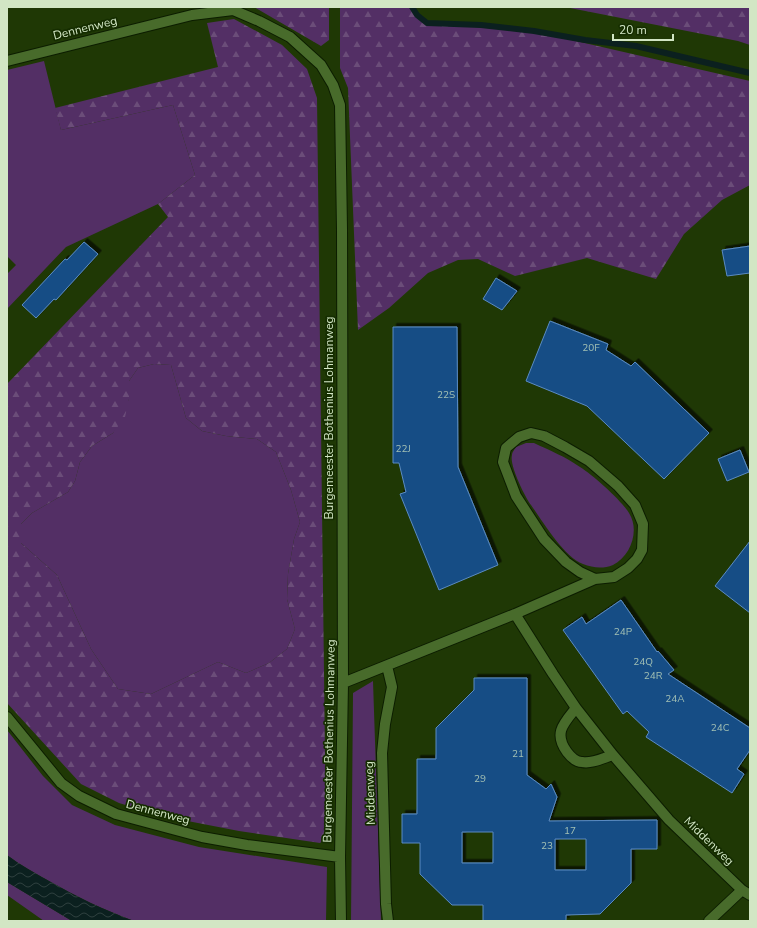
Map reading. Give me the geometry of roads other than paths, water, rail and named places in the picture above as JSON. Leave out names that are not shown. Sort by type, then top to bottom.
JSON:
[{"type":"street","name":"Burgemeester Bothenius Lohmanweg","points":[[192,15],[233,10],[290,37],[322,65],[340,105],[342,230],[343,683],[340,857],[341,921]]},
{"type":"street","name":"Dennenweg","points":[[7,61],[192,15]]},
{"type":"street","points":[[343,683],[515,614],[595,579],[614,577],[628,568],[637,559],[642,550],[643,524],[635,504],[618,486],[589,461],[544,436],[530,433],[519,437],[506,448],[503,462],[516,496],[529,517],[566,562],[580,572],[595,579]]},
{"type":"street","name":"Middenweg","points":[[515,614],[576,708],[612,754],[669,820],[746,893],[709,921]]},
{"type":"street","name":"Middenweg","points":[[387,666],[392,687],[385,724],[382,753],[386,904],[388,921]]},
{"type":"street","points":[[576,708],[564,723],[559,734],[563,746],[570,756],[581,763],[594,761],[612,754]]},
{"type":"street","name":"Dennenweg","points":[[7,717],[61,783],[79,796],[116,814],[202,837],[248,845],[340,857]]},
{"type":"water","points":[[7,855],[28,869],[70,892],[101,908],[134,921],[72,921],[7,882]]},
{"type":"waterway","points":[[412,7],[417,15],[427,23],[481,25],[636,46],[750,73]]}]
